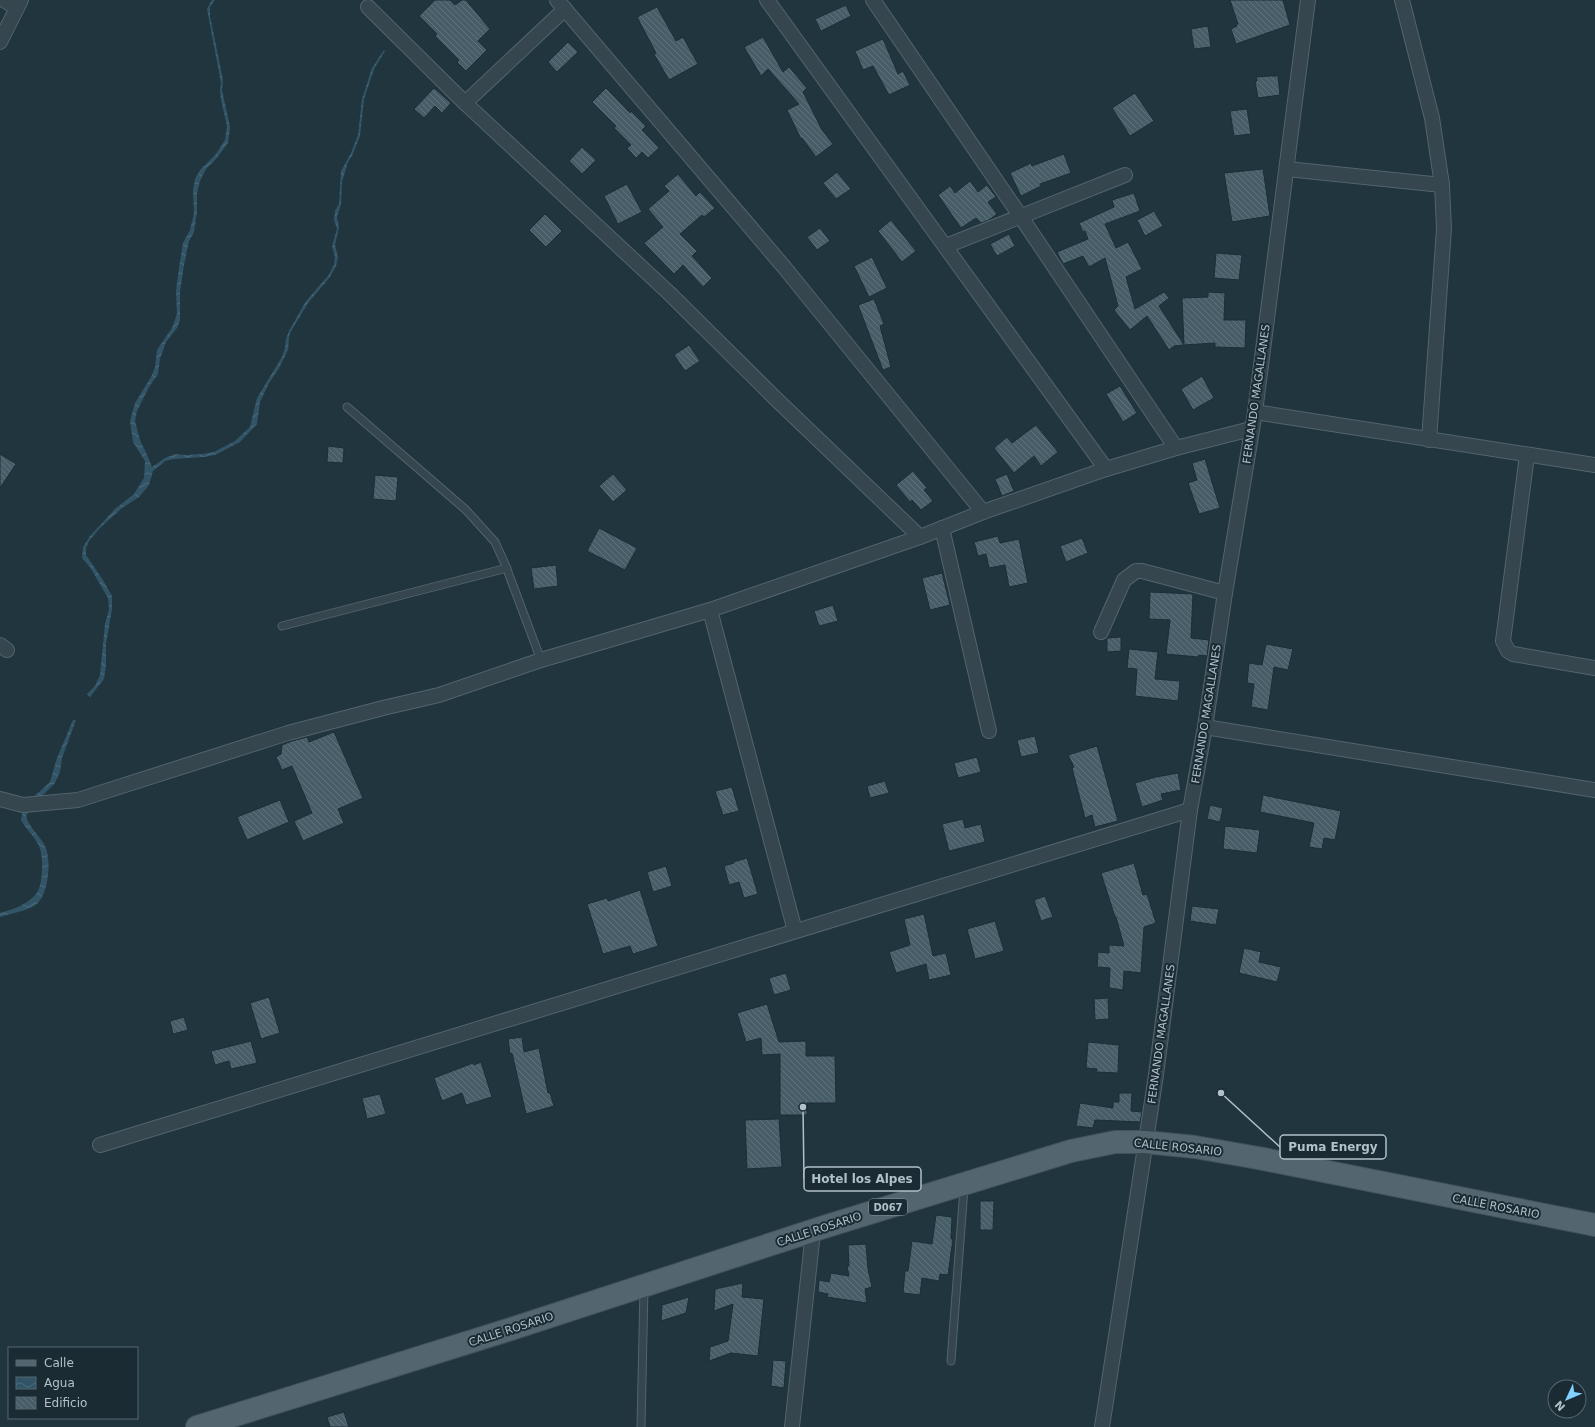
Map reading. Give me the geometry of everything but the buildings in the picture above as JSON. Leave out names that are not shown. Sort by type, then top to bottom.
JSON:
[{"type":"main road","name":"CALLE ROSARIO","points":[[197,1427],[350,1380],[965,1184],[1072,1151],[1115,1142],[1145,1142],[1195,1147],[1258,1158],[1595,1225]]},
{"type":"street","points":[[0,42],[19,4],[4,0]]},
{"type":"street","points":[[767,0],[1106,468]]},
{"type":"street","points":[[874,0],[1022,216],[1176,448]]},
{"type":"street","name":"FERNANDO MAGALLANES","points":[[1102,1427],[1156,1076],[1190,810],[1205,727],[1254,412],[1308,0]]},
{"type":"street","points":[[1402,0],[1432,118],[1442,185],[1444,229],[1429,440]]},
{"type":"street","points":[[465,103],[561,5],[784,268],[983,512]]},
{"type":"street","points":[[368,7],[465,103],[669,293],[775,398],[920,537]]},
{"type":"street","points":[[1287,169],[1442,185]]},
{"type":"street","points":[[946,246],[1125,176]]},
{"type":"street","points":[[1254,412],[1595,465]]},
{"type":"street","points":[[0,799],[23,805],[78,800],[288,733],[382,708],[439,695],[541,660],[710,610],[920,537],[983,512],[1106,468],[1251,429]]},
{"type":"street","points":[[1527,454],[1503,641],[1508,651],[1513,654],[1595,668]]},
{"type":"street","points":[[942,528],[989,731]]},
{"type":"street","points":[[1101,632],[1124,580],[1136,571],[1142,571],[1225,593]]},
{"type":"street","points":[[710,610],[795,931]]},
{"type":"street","points":[[1205,727],[1595,790]]},
{"type":"street","points":[[100,1145],[1190,810]]},
{"type":"street","points":[[792,1427],[813,1232]]},
{"type":"lane","points":[[348,408],[466,510],[495,542],[507,568],[541,660]]},
{"type":"lane","points":[[282,626],[507,568]]},
{"type":"lane","points":[[952,1361],[965,1184]]},
{"type":"lane","points":[[641,1427],[644,1286]]},
{"type":"water","points":[[212,0],[215,0],[210,7],[210,16],[223,80],[222,90],[230,127],[228,143],[206,169],[200,181],[197,193],[197,212],[194,232],[189,241],[180,292],[180,320],[177,328],[166,342],[160,359],[158,374],[149,387],[137,411],[135,421],[140,440],[152,467],[165,458],[175,454],[185,455],[214,452],[235,441],[250,427],[257,398],[282,357],[289,331],[306,301],[328,276],[334,265],[335,257],[332,246],[337,229],[334,220],[335,211],[339,204],[341,171],[351,153],[358,135],[362,99],[372,68],[384,50],[385,51],[374,69],[364,99],[360,136],[348,162],[342,182],[341,204],[337,217],[339,227],[335,245],[338,257],[336,266],[330,277],[308,303],[290,333],[288,350],[260,402],[257,424],[240,442],[215,455],[165,461],[153,471],[149,485],[139,497],[122,508],[100,528],[89,541],[86,548],[86,555],[112,596],[112,609],[106,644],[104,679],[90,697],[87,694],[95,686],[100,675],[105,624],[109,609],[108,598],[90,567],[82,558],[83,547],[90,536],[115,509],[134,494],[144,478],[145,461],[133,442],[130,421],[135,403],[151,377],[155,367],[157,350],[172,328],[177,314],[176,291],[179,268],[183,243],[190,230],[194,213],[193,191],[195,179],[200,170],[216,154],[225,140],[227,126],[221,100],[221,83],[207,9]]},
{"type":"water","points":[[73,720],[76,720],[62,758],[60,772],[55,783],[33,805],[26,816],[29,824],[42,840],[48,857],[49,865],[45,891],[42,898],[35,905],[26,910],[0,917],[0,913],[20,906],[32,898],[36,894],[40,885],[42,871],[41,851],[37,842],[21,820],[23,810],[28,802],[50,782],[57,758]]},
{"type":"place","name":"Puma Energy","points":[[1221,1093]]},
{"type":"place","name":"Hotel los Alpes","points":[[803,1107]]}]
